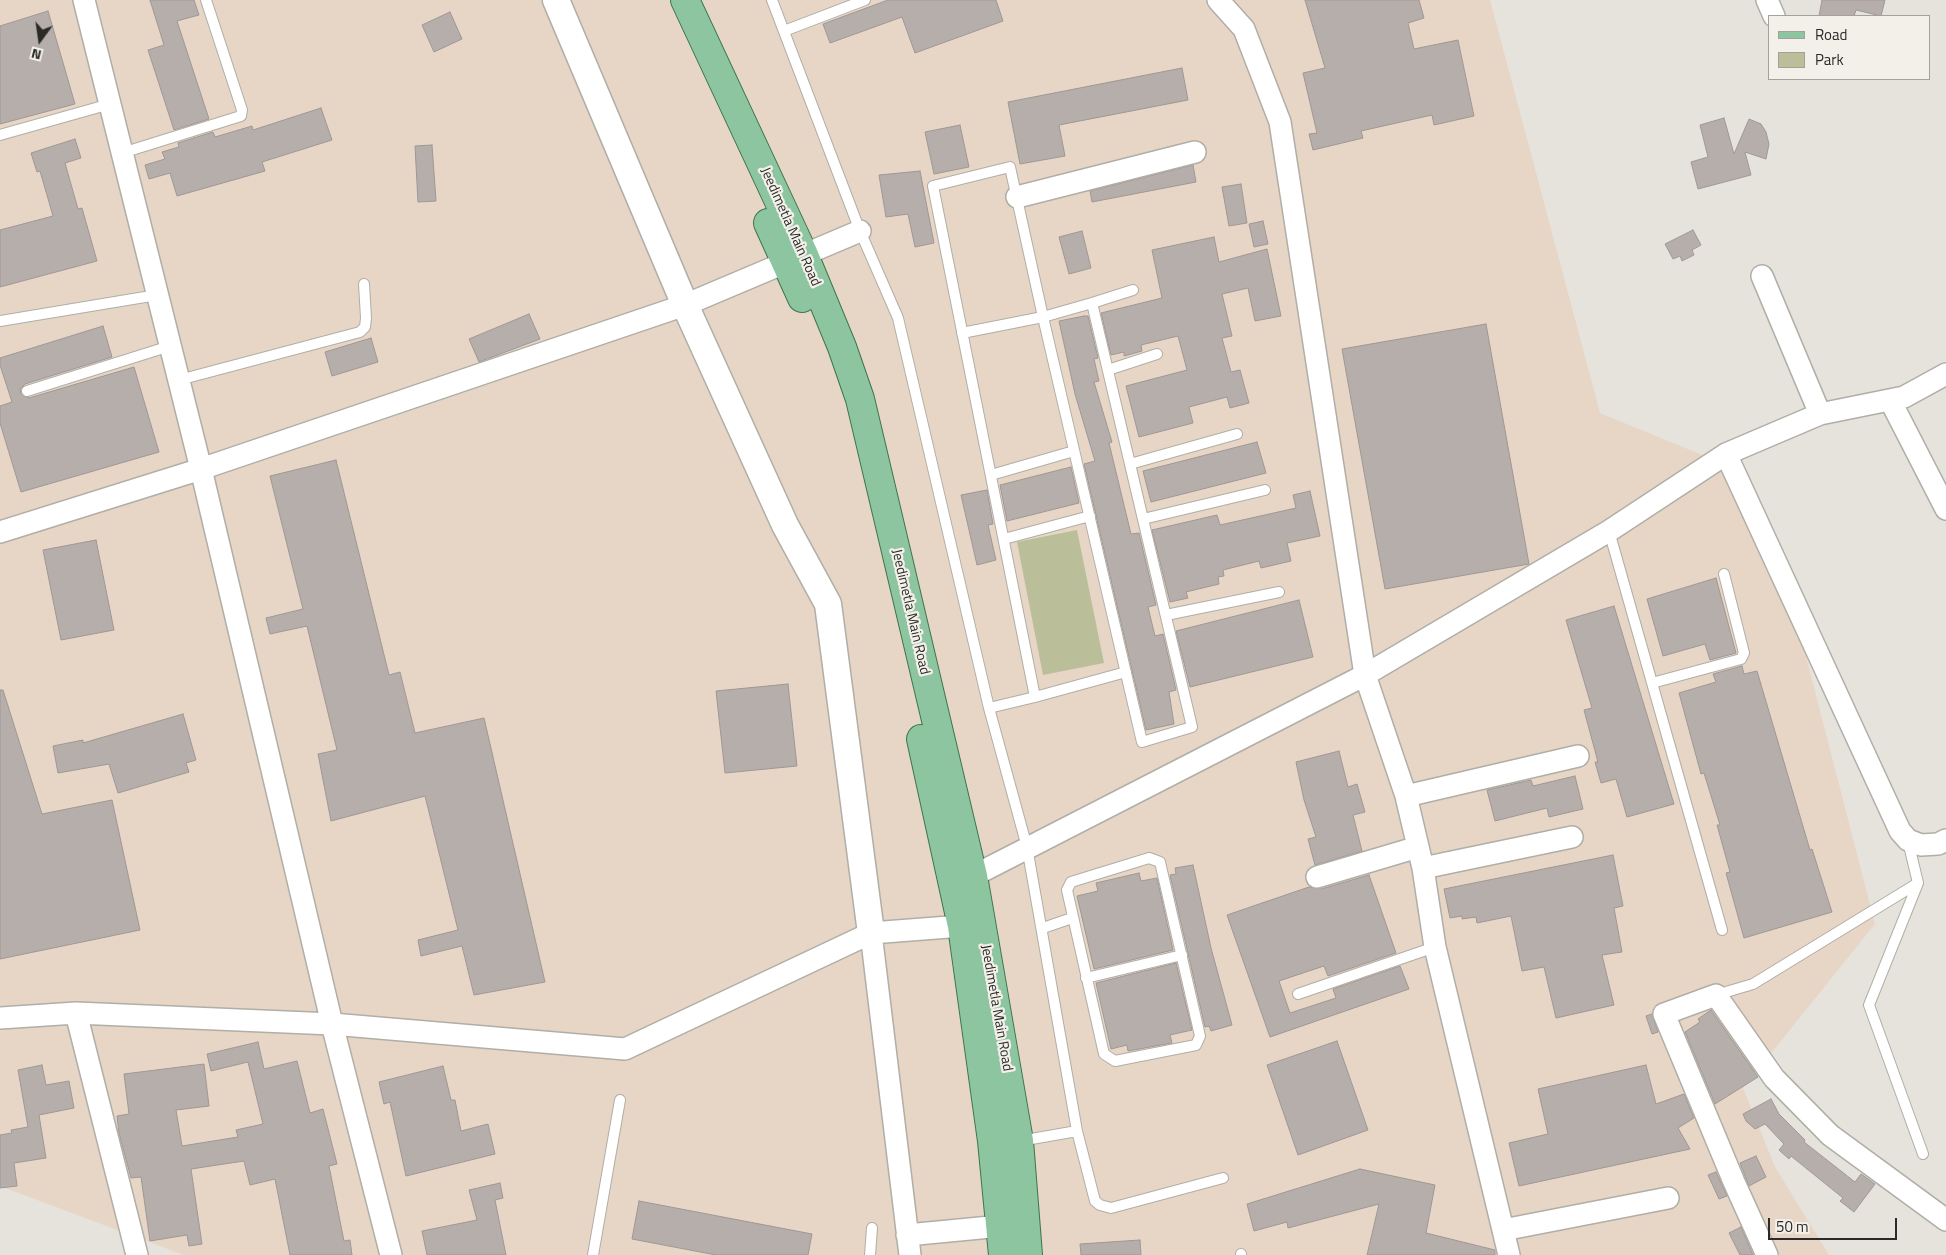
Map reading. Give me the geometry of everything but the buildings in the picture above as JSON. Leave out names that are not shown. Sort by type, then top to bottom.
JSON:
[{"type":"main road","name":"Jeedimetla Main Road","points":[[665,0],[795,259],[842,347],[860,399],[973,876],[1019,1141],[1028,1255]]},
{"type":"main road","name":"Jeedimetla Main Road","points":[[685,0],[795,259],[850,422],[962,926],[992,1141],[1003,1255]]},
{"type":"street","points":[[84,0],[201,469],[332,1024],[391,1255]]},
{"type":"street","points":[[556,0],[685,305],[785,525],[828,604],[871,933],[908,1245],[1000,1226]]},
{"type":"street","points":[[1218,0],[1244,29],[1280,122],[1365,675],[1406,796],[1423,868],[1435,947],[1509,1255]]},
{"type":"street","points":[[1767,0],[1774,15]]},
{"type":"street","points":[[1017,197],[1195,152]]},
{"type":"street","points":[[0,532],[201,469],[685,305],[860,231]]},
{"type":"street","points":[[1762,276],[1820,414]]},
{"type":"street","points":[[973,876],[1365,675],[1609,530],[1726,454],[1820,414],[1904,397],[1946,374]]},
{"type":"street","points":[[1890,400],[1946,509]]},
{"type":"street","points":[[1726,454],[1900,832],[1908,840],[1920,845],[1938,844],[1946,840]]},
{"type":"street","points":[[1406,796],[1578,756]]},
{"type":"street","points":[[1423,868],[1572,837]]},
{"type":"street","points":[[1317,877],[1418,847]]},
{"type":"street","points":[[0,1018],[76,1013],[332,1024],[625,1049],[871,933],[962,926]]},
{"type":"street","points":[[1767,1255],[1664,1014],[1716,995],[1774,1078],[1830,1134],[1946,1220]]},
{"type":"street","points":[[76,1013],[137,1255]]},
{"type":"street","points":[[1503,1230],[1668,1198]]},
{"type":"lane","points":[[122,153],[241,116],[242,110],[206,0]]},
{"type":"lane","points":[[772,0],[860,231],[898,318],[989,708],[1027,847],[1043,928],[1077,1131],[1095,1201],[1100,1205],[1111,1208],[1223,1178]]},
{"type":"lane","points":[[784,31],[865,0]]},
{"type":"lane","points":[[0,135],[110,104]]},
{"type":"lane","points":[[1035,696],[933,186],[1010,167],[1142,742],[1192,727],[1092,303]]},
{"type":"lane","points":[[179,380],[360,332],[366,327],[364,284]]},
{"type":"lane","points":[[962,333],[1043,317],[1133,290]]},
{"type":"lane","points":[[0,321],[158,295]]},
{"type":"lane","points":[[27,392],[170,346]]},
{"type":"lane","points":[[1108,370],[1157,354]]},
{"type":"lane","points":[[1130,464],[1237,434]]},
{"type":"lane","points":[[991,475],[1074,451]]},
{"type":"lane","points":[[1143,519],[1265,490]]},
{"type":"lane","points":[[1004,539],[1090,516]]},
{"type":"lane","points":[[1609,530],[1722,930]]},
{"type":"lane","points":[[1652,683],[1741,659],[1744,653],[1724,574]]},
{"type":"lane","points":[[1166,615],[1279,592]]},
{"type":"lane","points":[[989,708],[1126,672]]},
{"type":"lane","points":[[1908,840],[1918,883],[1869,1005],[1923,1154]]},
{"type":"lane","points":[[1149,858],[1160,862],[1182,955],[1200,1036],[1196,1045],[1114,1060],[1109,1058],[1104,1054],[1072,918],[1067,890],[1071,882],[1149,858]]},
{"type":"lane","points":[[1716,995],[1753,984],[1918,883]]},
{"type":"lane","points":[[1043,928],[1072,918]]},
{"type":"lane","points":[[1298,994],[1435,947]]},
{"type":"lane","points":[[1086,978],[1182,955]]},
{"type":"lane","points":[[593,1255],[620,1100]]},
{"type":"lane","points":[[1019,1141],[1077,1131]]},
{"type":"lane","points":[[870,1255],[872,1228]]},
{"type":"shaded area","points":[[0,0],[1490,0],[1600,413],[1746,473],[1795,614],[1875,924],[1743,1088],[1775,1167],[1829,1255],[184,1255],[0,1186]]},
{"type":"green space","points":[[1077,530],[1104,663],[1043,675],[1017,542]]}]
